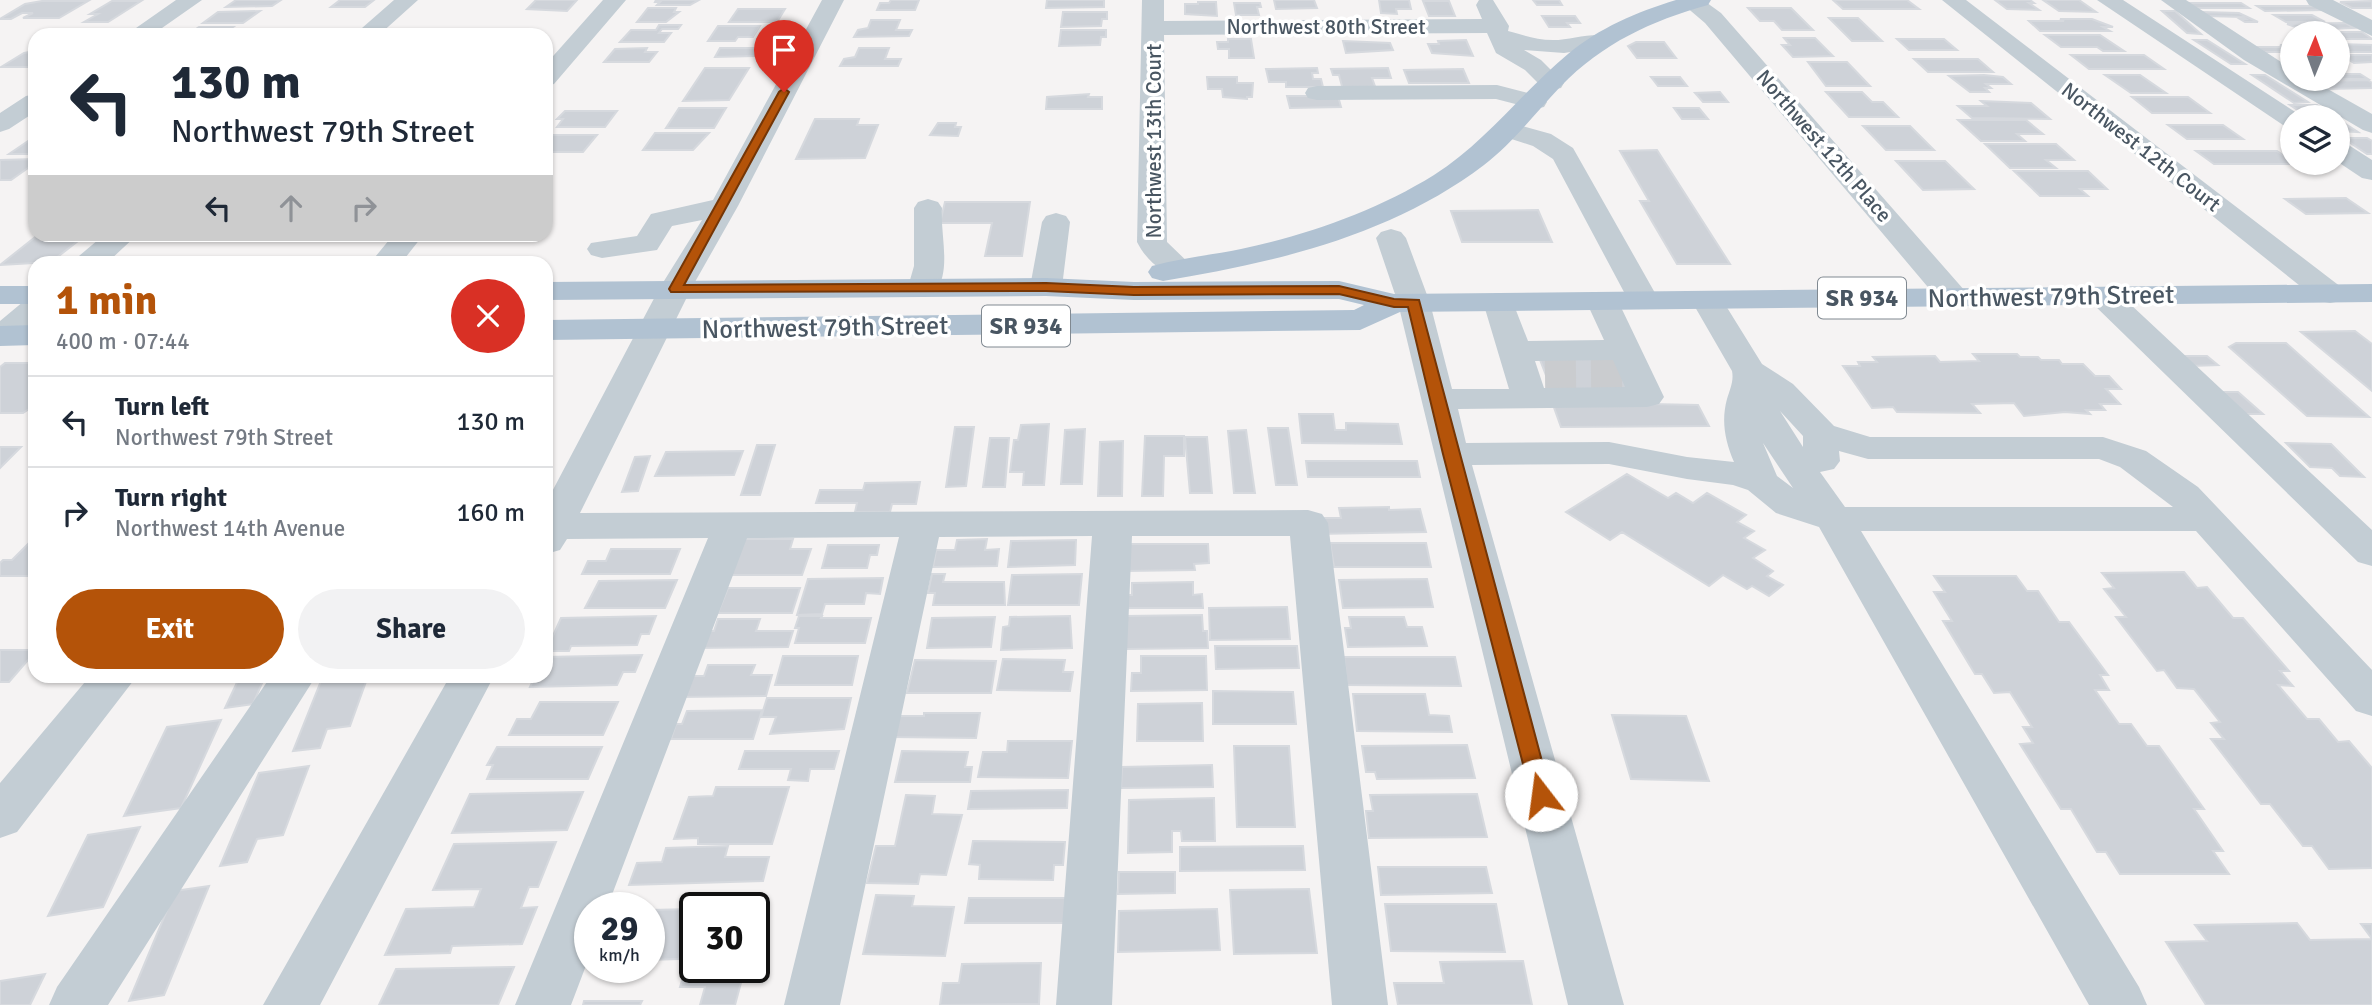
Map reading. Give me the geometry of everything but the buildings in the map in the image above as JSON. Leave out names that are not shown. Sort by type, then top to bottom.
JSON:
[{"type":"main road","name":"SR 934","points":[[1046,287],[1180,269],[1279,247],[1379,212],[1453,174],[1508,130],[1575,60],[1601,41],[1635,22],[1693,1]]},
{"type":"main road","name":"Northwest 79th Street","points":[[553,290],[1046,287],[1134,291],[1339,290],[1404,303],[2372,293]]},
{"type":"main road","points":[[1,296],[28,295]]},
{"type":"main road","name":"Northwest 79th Street","points":[[553,330],[1360,320],[1404,303]]},
{"type":"main road","points":[[1,336],[28,335]]},
{"type":"street","points":[[148,28],[191,0]]},
{"type":"street","points":[[373,28],[407,0]]},
{"type":"street","points":[[553,71],[615,0]]},
{"type":"street","points":[[553,522],[675,289],[724,206],[833,0]]},
{"type":"street","points":[[1485,0],[1504,47],[1540,70],[1552,83]]},
{"type":"street","name":"Northwest 12th Court","points":[[1953,0],[2330,294]]},
{"type":"street","points":[[2108,0],[2280,112]]},
{"type":"street","points":[[2172,0],[2280,71]]},
{"type":"street","points":[[2317,0],[2372,29]]},
{"type":"street","name":"Northwest 12th Place","points":[[1693,1],[1713,18],[1954,298]]},
{"type":"street","name":"Northwest 80th Street","points":[[1153,14],[1499,31],[1522,44],[1540,48],[1601,41]]},
{"type":"street","name":"Northwest 13th Court","points":[[1153,14],[1152,242],[1155,248],[1180,269]]},
{"type":"street","points":[[2314,91],[2372,125]]},
{"type":"street","points":[[1317,93],[1497,92],[1535,102]]},
{"type":"street","points":[[0,124],[28,106]]},
{"type":"street","points":[[1508,130],[1550,144],[1564,153],[1643,300]]},
{"type":"street","points":[[2350,158],[2372,172]]},
{"type":"street","points":[[602,249],[647,244],[662,220],[724,206]]},
{"type":"street","points":[[925,287],[932,268],[925,227],[928,208]]},
{"type":"street","points":[[1046,287],[1056,222]]},
{"type":"street","points":[[1391,238],[1404,303],[1438,399],[1596,1005]]},
{"type":"street","points":[[97,256],[114,242]]},
{"type":"street","points":[[391,256],[403,242]]},
{"type":"street","points":[[2103,296],[2372,553]]},
{"type":"street","points":[[1707,300],[1749,377],[1781,391],[1821,435],[1867,448],[2102,448],[2133,459],[2158,474],[2184,495],[2372,699]]},
{"type":"street","points":[[1528,374],[1647,397],[1628,365],[1602,301]]},
{"type":"street","points":[[1499,302],[1528,374]]},
{"type":"street","points":[[1,336],[28,314]]},
{"type":"street","points":[[1438,399],[1528,374],[1628,365]]},
{"type":"street","points":[[1749,377],[1741,409],[1742,438],[1784,479],[1833,519],[2119,1005]]},
{"type":"street","points":[[1451,454],[1609,453],[1687,468],[1784,479],[1821,464],[1821,435]]},
{"type":"street","points":[[1833,519],[2206,519]]},
{"type":"street","points":[[1084,1005],[1113,523]]},
{"type":"street","points":[[553,530],[733,524],[1308,523],[1360,1005]]},
{"type":"street","points":[[543,1005],[733,524]]},
{"type":"street","points":[[812,1005],[922,524]]},
{"type":"street","points":[[0,818],[110,683]]},
{"type":"street","points":[[77,1005],[289,683]]},
{"type":"street","points":[[291,1005],[468,683]]},
{"type":"tunnel","points":[[1545,374],[1623,373]]},
{"type":"route","points":[[784,92],[724,206],[675,289],[1046,287],[1134,291],[1339,290],[1394,303],[1414,303],[1541,795]]}]
